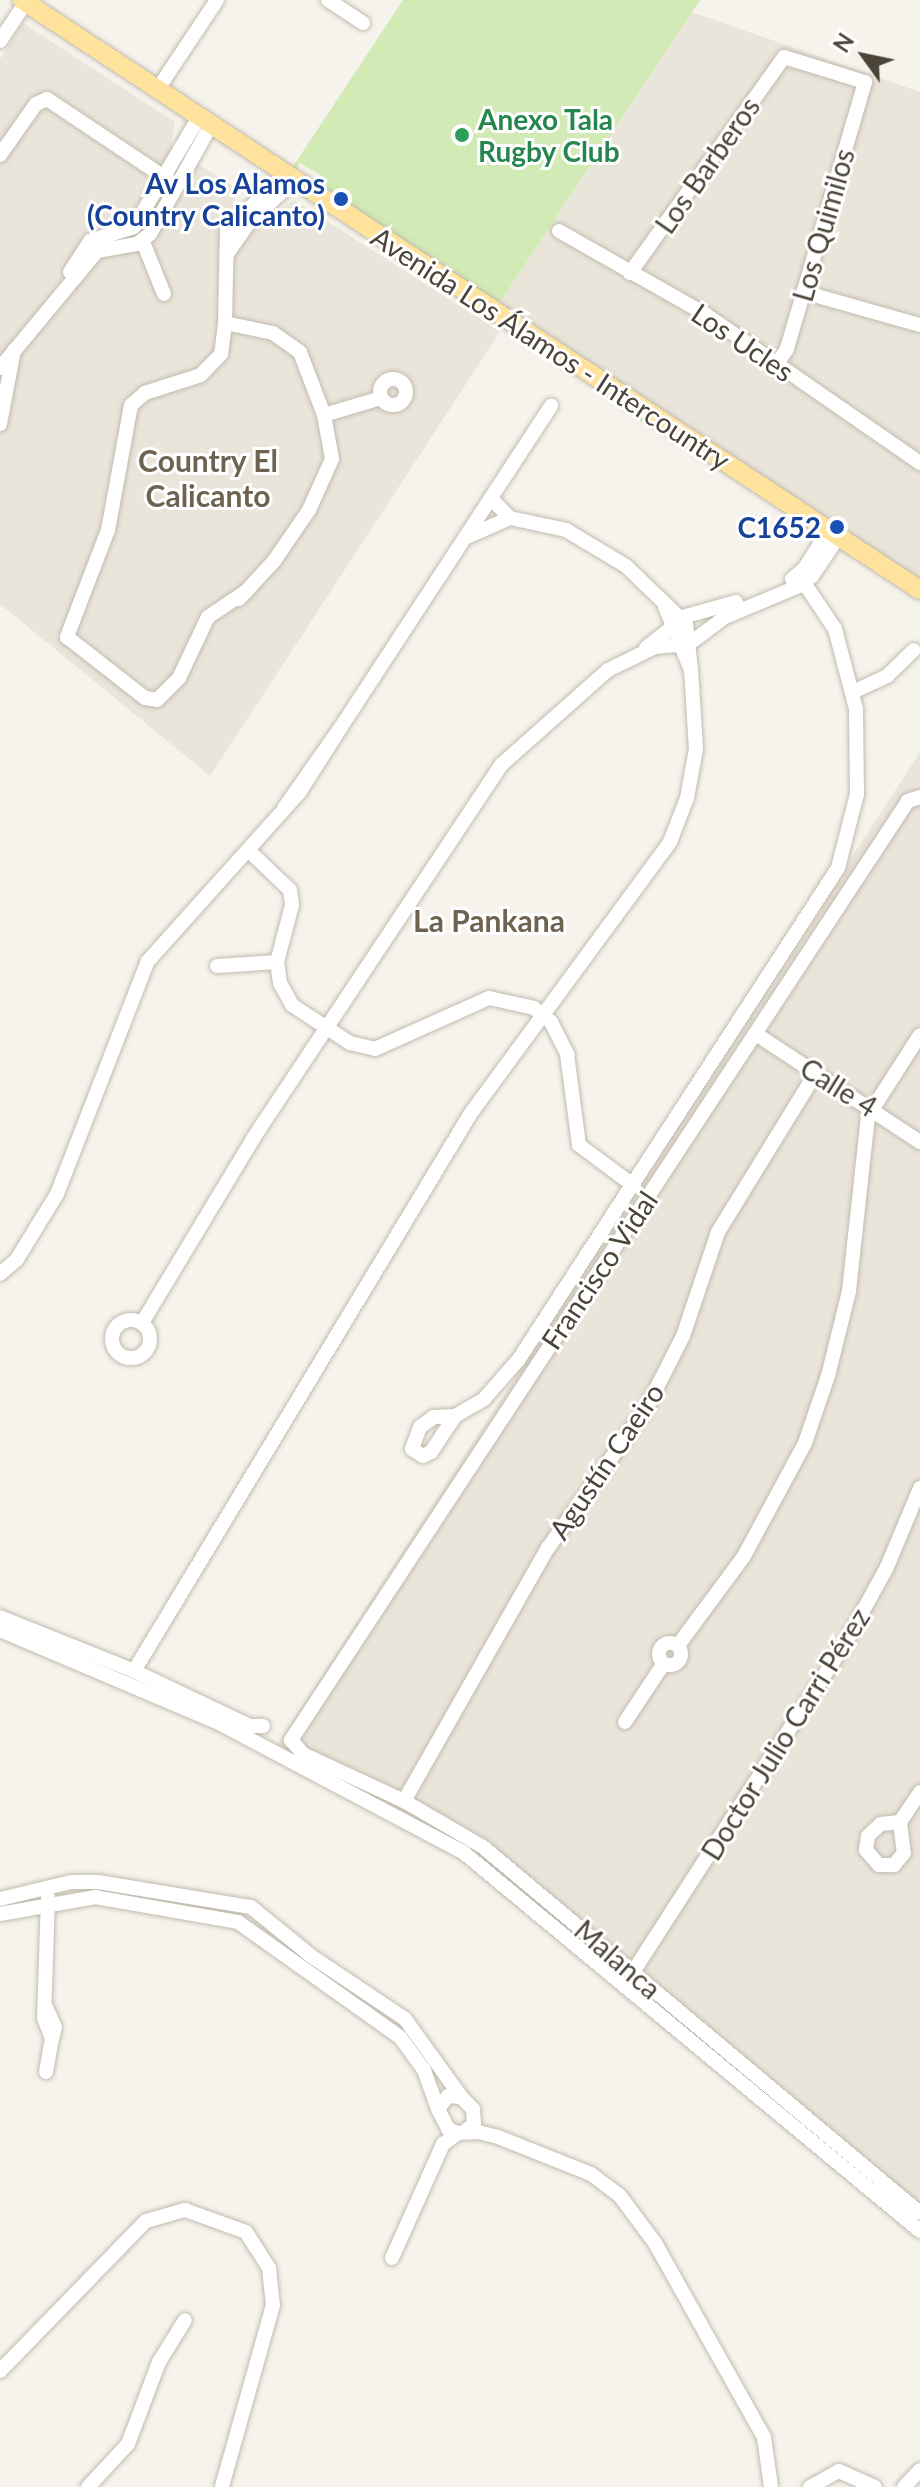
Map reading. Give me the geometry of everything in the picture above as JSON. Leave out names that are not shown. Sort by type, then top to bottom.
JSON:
[{"type":"main road","name":"Avenida Los Álamos - Intercountry","points":[[24,1],[920,590]]},
{"type":"street","points":[[157,90],[217,0]]},
{"type":"street","points":[[328,0],[363,23]]},
{"type":"street","points":[[0,41],[24,1]]},
{"type":"street","name":"Los Barberos","points":[[630,273],[784,57],[865,82]]},
{"type":"street","name":"Los Quimilos","points":[[776,365],[787,349],[865,82]]},
{"type":"street","points":[[0,155],[36,104],[47,99],[170,181]]},
{"type":"street","points":[[164,294],[143,242],[170,181],[205,121]]},
{"type":"street","points":[[225,323],[273,333],[300,352],[333,447],[325,481],[274,561],[200,635],[174,685],[151,700],[71,641],[66,632],[108,530],[131,405],[145,393],[201,375],[221,354],[225,323],[223,261],[230,223],[290,178]]},
{"type":"street","points":[[62,287],[84,246],[99,236],[130,231],[170,181]]},
{"type":"street","name":"Los Ucles","points":[[559,231],[705,314],[920,463]]},
{"type":"street","points":[[0,368],[62,287],[101,248],[143,242]]},
{"type":"street","points":[[803,292],[920,325]]},
{"type":"street","points":[[0,424],[14,350]]},
{"type":"street","points":[[324,415],[381,398]]},
{"type":"street","points":[[0,1274],[17,1259],[57,1194],[143,969],[284,808],[341,727],[551,406]]},
{"type":"street","points":[[134,1671],[471,1113],[677,829],[698,738],[691,670],[677,622],[633,571],[597,545],[566,530],[510,518],[491,498]]},
{"type":"street","points":[[465,538],[510,518]]},
{"type":"street","points":[[643,651],[684,644],[725,617],[800,578],[834,533]]},
{"type":"street","points":[[142,1323],[324,1029],[495,771],[599,676],[643,651],[677,622],[800,578]]},
{"type":"street","points":[[455,1416],[504,1380],[634,1186],[838,868],[858,786],[859,735],[853,692],[835,629],[800,578]]},
{"type":"street","points":[[853,692],[887,676],[914,650]]},
{"type":"street","name":"Francisco Vidal","points":[[291,1745],[292,1735],[916,797]]},
{"type":"street","points":[[248,850],[290,890],[292,905],[277,962],[289,1001],[324,1029],[375,1049],[489,998],[510,999],[543,1013],[567,1054],[579,1145],[634,1186]]},
{"type":"street","points":[[217,966],[277,962]]},
{"type":"street","name":"Calle 4","points":[[756,1034],[873,1108],[920,1142]]},
{"type":"street","points":[[625,1722],[662,1666],[677,1661],[679,1644],[765,1522],[818,1407],[853,1269],[873,1108],[920,1035]]},
{"type":"street","name":"Agustín Caeiro","points":[[404,1801],[548,1548],[635,1428],[683,1336],[718,1232],[816,1073]]},
{"type":"street","name":"Doctor Julio Carri Pérez","points":[[633,1972],[848,1638],[887,1567],[919,1493]]},
{"type":"street","points":[[0,1617],[134,1671],[250,1726],[263,1726]]},
{"type":"street","points":[[0,1630],[221,1724],[463,1852],[920,2231]]},
{"type":"street","name":"Malanca","points":[[291,1745],[404,1801],[483,1847],[920,2213]]},
{"type":"street","points":[[900,1822],[920,1792]]},
{"type":"street","points":[[0,1914],[98,1882],[251,1907],[311,1956],[388,2004],[424,2039],[468,2104],[498,2137]]},
{"type":"street","points":[[46,2072],[52,2039],[46,2030],[48,1896]]},
{"type":"street","points":[[0,1899],[95,1897],[244,1925],[400,2037],[424,2070],[439,2113],[436,2160]]},
{"type":"street","points":[[211,1918],[212,1902]]},
{"type":"street","points":[[439,2113],[448,2096],[468,2104]]},
{"type":"street","points":[[392,2258],[443,2144],[474,2124],[468,2104]]},
{"type":"street","points":[[439,2113],[461,2133],[498,2137],[605,2182],[640,2221],[764,2437],[771,2487]]},
{"type":"street","points":[[0,2371],[146,2221],[185,2210],[246,2232],[269,2268],[273,2305],[222,2487]]},
{"type":"street","points":[[88,2487],[128,2444],[185,2320]]},
{"type":"street","points":[[904,2487],[920,2470]]},
{"type":"street","points":[[810,2487],[839,2471],[875,2487]]},
{"type":"shaded area","points":[[692,12],[920,92],[920,580],[497,307]]},
{"type":"shaded area","points":[[23,23],[175,122],[171,146],[232,186],[236,205],[254,227],[294,200],[500,332],[210,776],[0,604],[0,59]]},
{"type":"shaded area","points":[[920,752],[920,2221],[462,1842],[277,1745]]},
{"type":"green space","name":"Anexo Tala Rugby Club","points":[[403,0],[700,0],[497,307],[321,193],[322,176],[300,163],[293,174],[290,171]]},
{"type":"place","name":"Anexo Tala Rugby Club","points":[[462,135]]},
{"type":"place","name":"Av Los Alamos (Country Calicanto)","points":[[341,199]]},
{"type":"place","name":"C1652","points":[[837,527]]},
{"type":"district","name":"Country El Calicanto","points":[[208,477]]},
{"type":"district","name":"La Pankana","points":[[489,920]]}]
